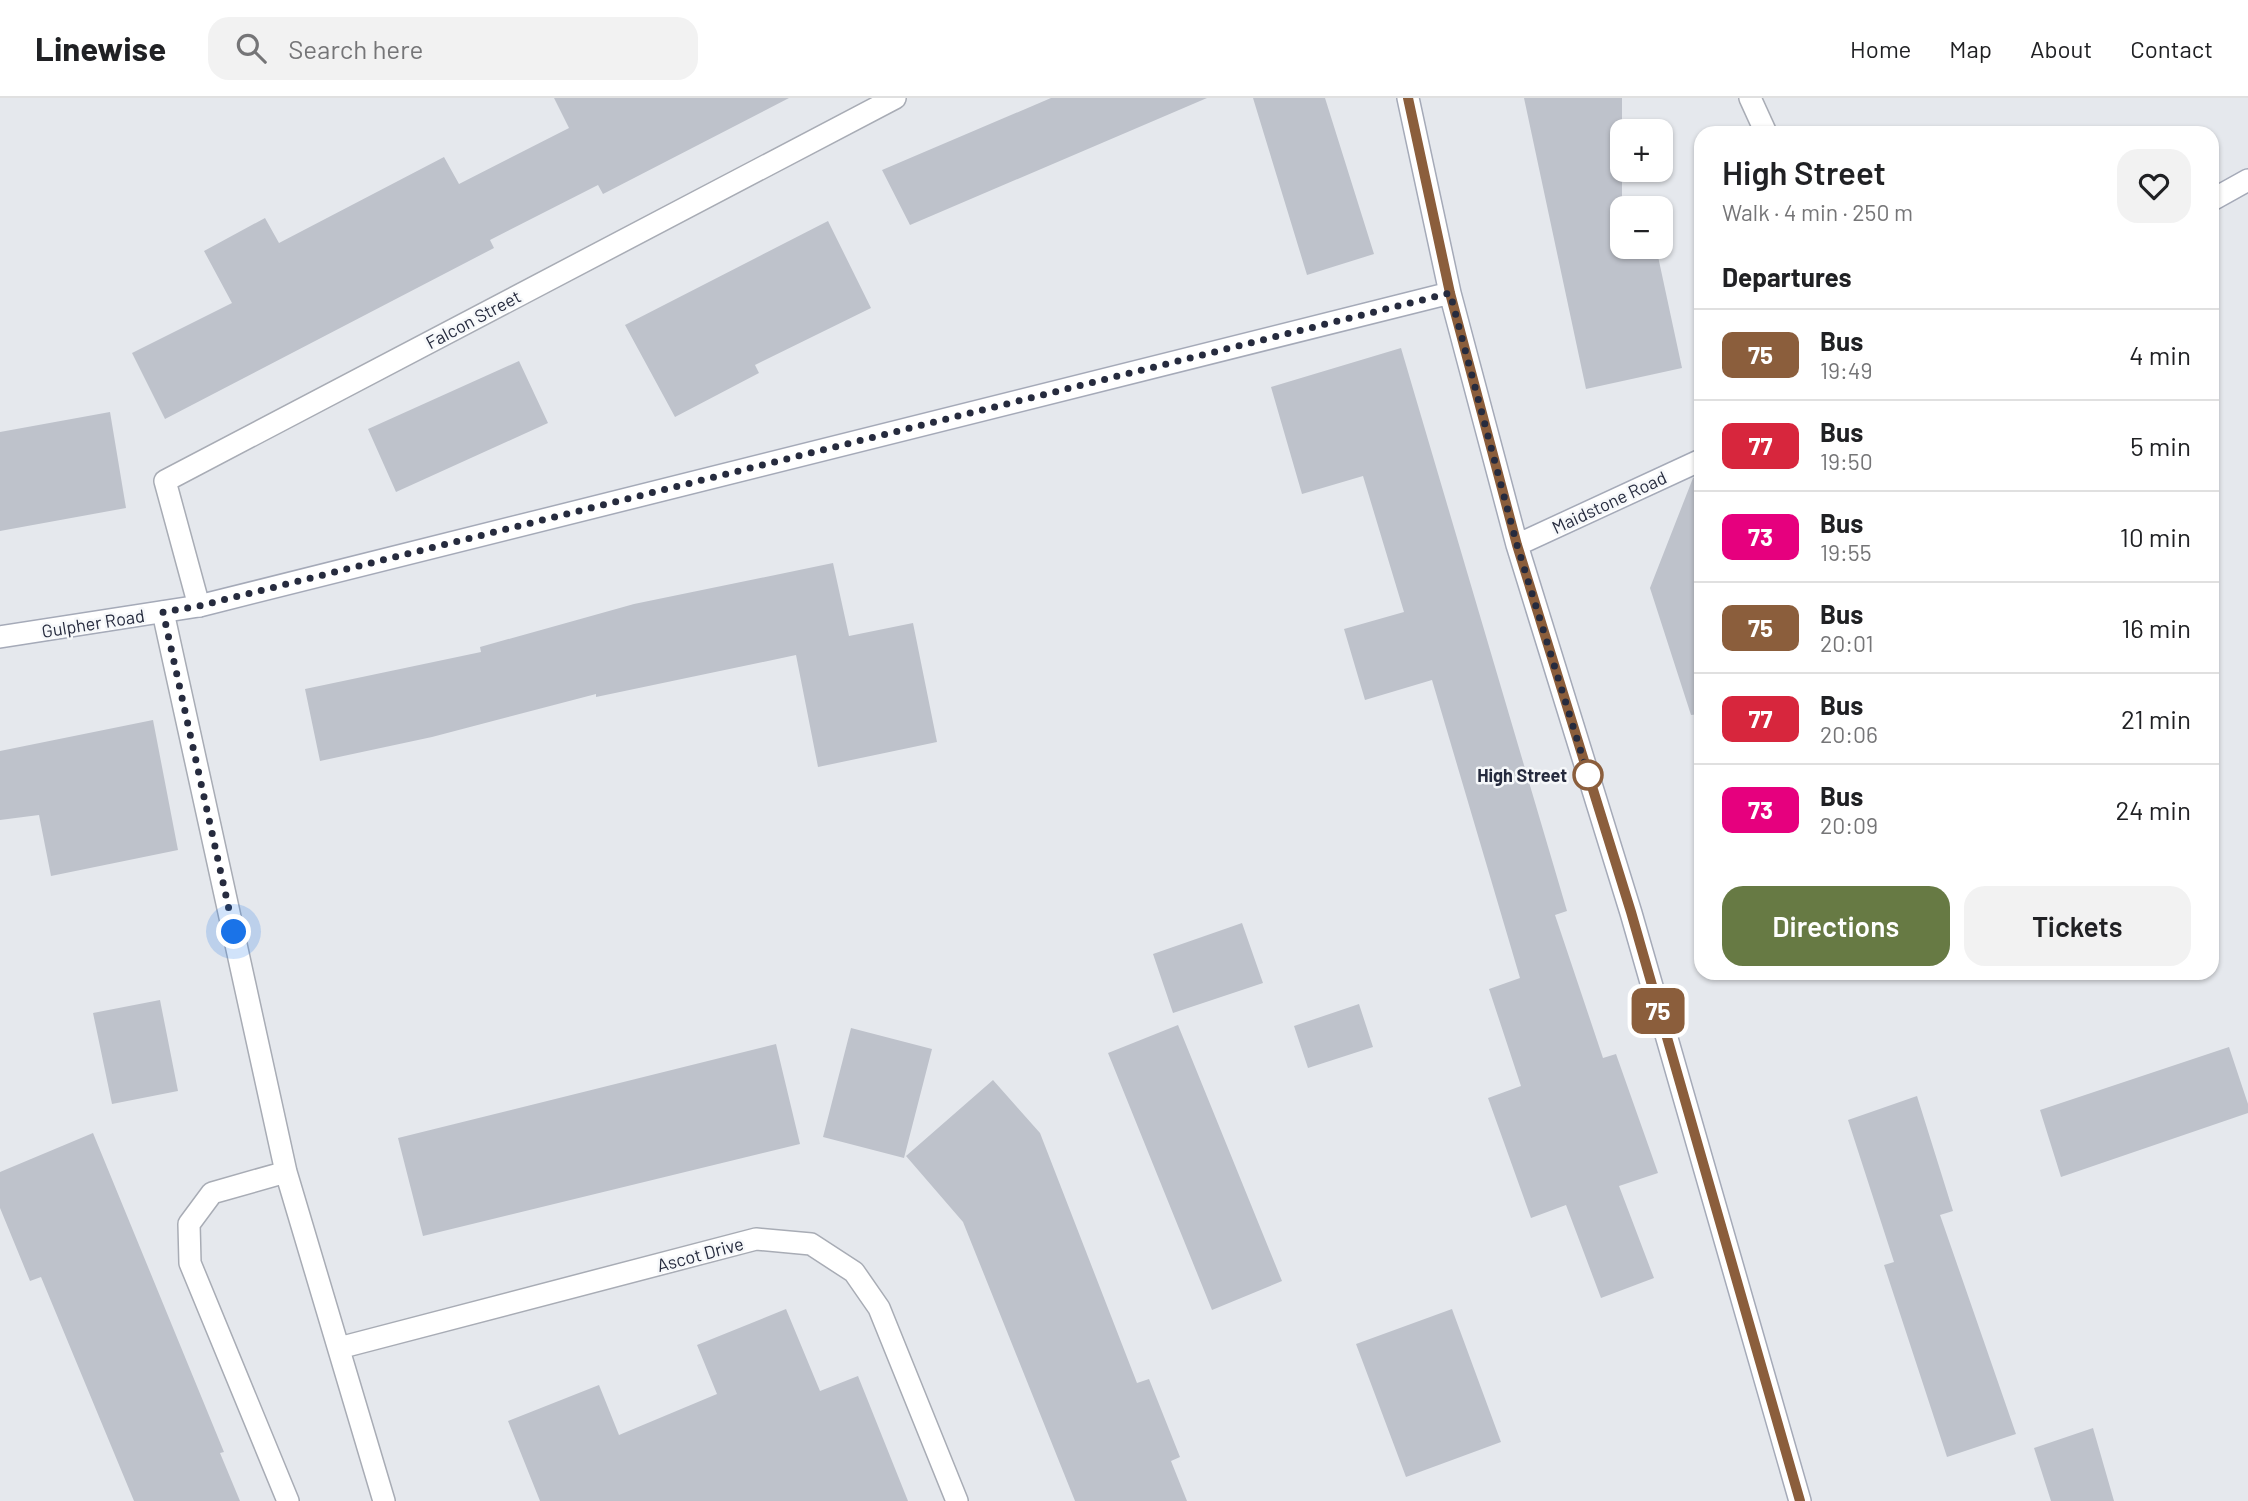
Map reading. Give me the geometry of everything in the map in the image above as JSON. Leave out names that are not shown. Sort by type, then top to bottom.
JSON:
[{"type":"street","name":"Falcon Street","points":[[199,606],[165,481],[895,98]]},
{"type":"street","points":[[1408,98],[1450,293],[1517,545],[1631,912],[1800,1501]]},
{"type":"street","points":[[1750,98],[1763,126]]},
{"type":"street","points":[[2219,196],[2248,180]]},
{"type":"street","name":"Gulpher Road","points":[[0,637],[199,606],[1450,293]]},
{"type":"street","name":"Maidstone Road","points":[[1517,545],[1694,463]]},
{"type":"street","points":[[163,612],[286,1172],[384,1501]]},
{"type":"street","points":[[286,1172],[212,1193],[189,1224],[190,1263],[288,1501]]},
{"type":"street","name":"Ascot Drive","points":[[339,1348],[756,1239],[811,1244],[854,1272],[879,1308],[957,1501]]},
{"type":"building","points":[[554,98],[789,98],[603,194],[598,185],[490,240],[494,248],[165,419],[132,353],[232,303],[204,251],[265,218],[279,243],[444,157],[459,184],[569,128]]},
{"type":"building","points":[[1051,98],[1207,98],[910,225],[882,170]]},
{"type":"building","points":[[1253,98],[1325,98],[1374,254],[1307,275]]},
{"type":"building","points":[[1524,98],[1622,98],[1622,119],[1610,119],[1610,182],[1622,182],[1622,196],[1610,196],[1610,259],[1659,259],[1682,368],[1586,389]]},
{"type":"building","points":[[828,221],[871,308],[755,365],[759,373],[675,417],[625,325]]},
{"type":"building","points":[[1401,348],[1567,911],[1555,915],[1603,1058],[1616,1054],[1658,1173],[1619,1186],[1654,1278],[1601,1298],[1566,1205],[1531,1218],[1488,1098],[1521,1086],[1489,989],[1520,978],[1432,680],[1365,700],[1344,629],[1404,612],[1363,476],[1302,494],[1271,387]]},
{"type":"building","points":[[519,361],[548,423],[396,492],[368,429]]},
{"type":"building","points":[[110,412],[126,508],[0,531],[0,432]]},
{"type":"building","points":[[1693,478],[1694,715],[1691,715],[1650,588]]},
{"type":"building","points":[[833,563],[849,636],[913,623],[937,742],[818,767],[796,655],[596,697],[596,694],[432,737],[320,761],[305,689],[481,652],[480,647],[634,604]]},
{"type":"building","points":[[153,720],[178,850],[51,876],[39,815],[0,820],[0,751]]},
{"type":"building","points":[[1242,923],[1263,983],[1173,1013],[1153,954]]},
{"type":"building","points":[[160,1000],[178,1091],[112,1104],[93,1013]]},
{"type":"building","points":[[1359,1004],[1373,1047],[1308,1068],[1294,1026]]},
{"type":"building","points":[[1178,1025],[1282,1281],[1212,1310],[1108,1053]]},
{"type":"building","points":[[851,1028],[932,1049],[904,1158],[823,1137]]},
{"type":"building","points":[[776,1044],[800,1144],[423,1236],[398,1138]]},
{"type":"building","points":[[2229,1047],[2248,1104],[2248,1113],[2061,1177],[2040,1110]]},
{"type":"building","points":[[993,1080],[1040,1133],[1137,1383],[1149,1379],[1180,1457],[1171,1461],[1187,1501],[1075,1501],[963,1222],[906,1156]]},
{"type":"building","points":[[1917,1096],[1953,1211],[1940,1215],[2016,1434],[1947,1457],[1884,1265],[1894,1262],[1848,1120]]},
{"type":"building","points":[[93,1133],[224,1452],[220,1453],[240,1501],[134,1501],[41,1277],[30,1281],[0,1208],[0,1172]]},
{"type":"building","points":[[786,1309],[820,1391],[858,1376],[908,1501],[540,1501],[508,1421],[599,1385],[619,1435],[717,1394],[697,1345]]},
{"type":"building","points":[[1452,1309],[1501,1442],[1406,1477],[1356,1344]]},
{"type":"building","points":[[2093,1428],[2114,1501],[2051,1501],[2034,1448]]},
{"type":"bus line","name":"75","points":[[1408,98],[1450,293],[1517,545],[1631,912],[1800,1501]]},
{"type":"place","name":"High Street","points":[[1588,775]]},
{"type":"route","points":[[234,932],[163,612],[199,606],[1450,293],[1517,545],[1590,781],[1588,775]]}]
